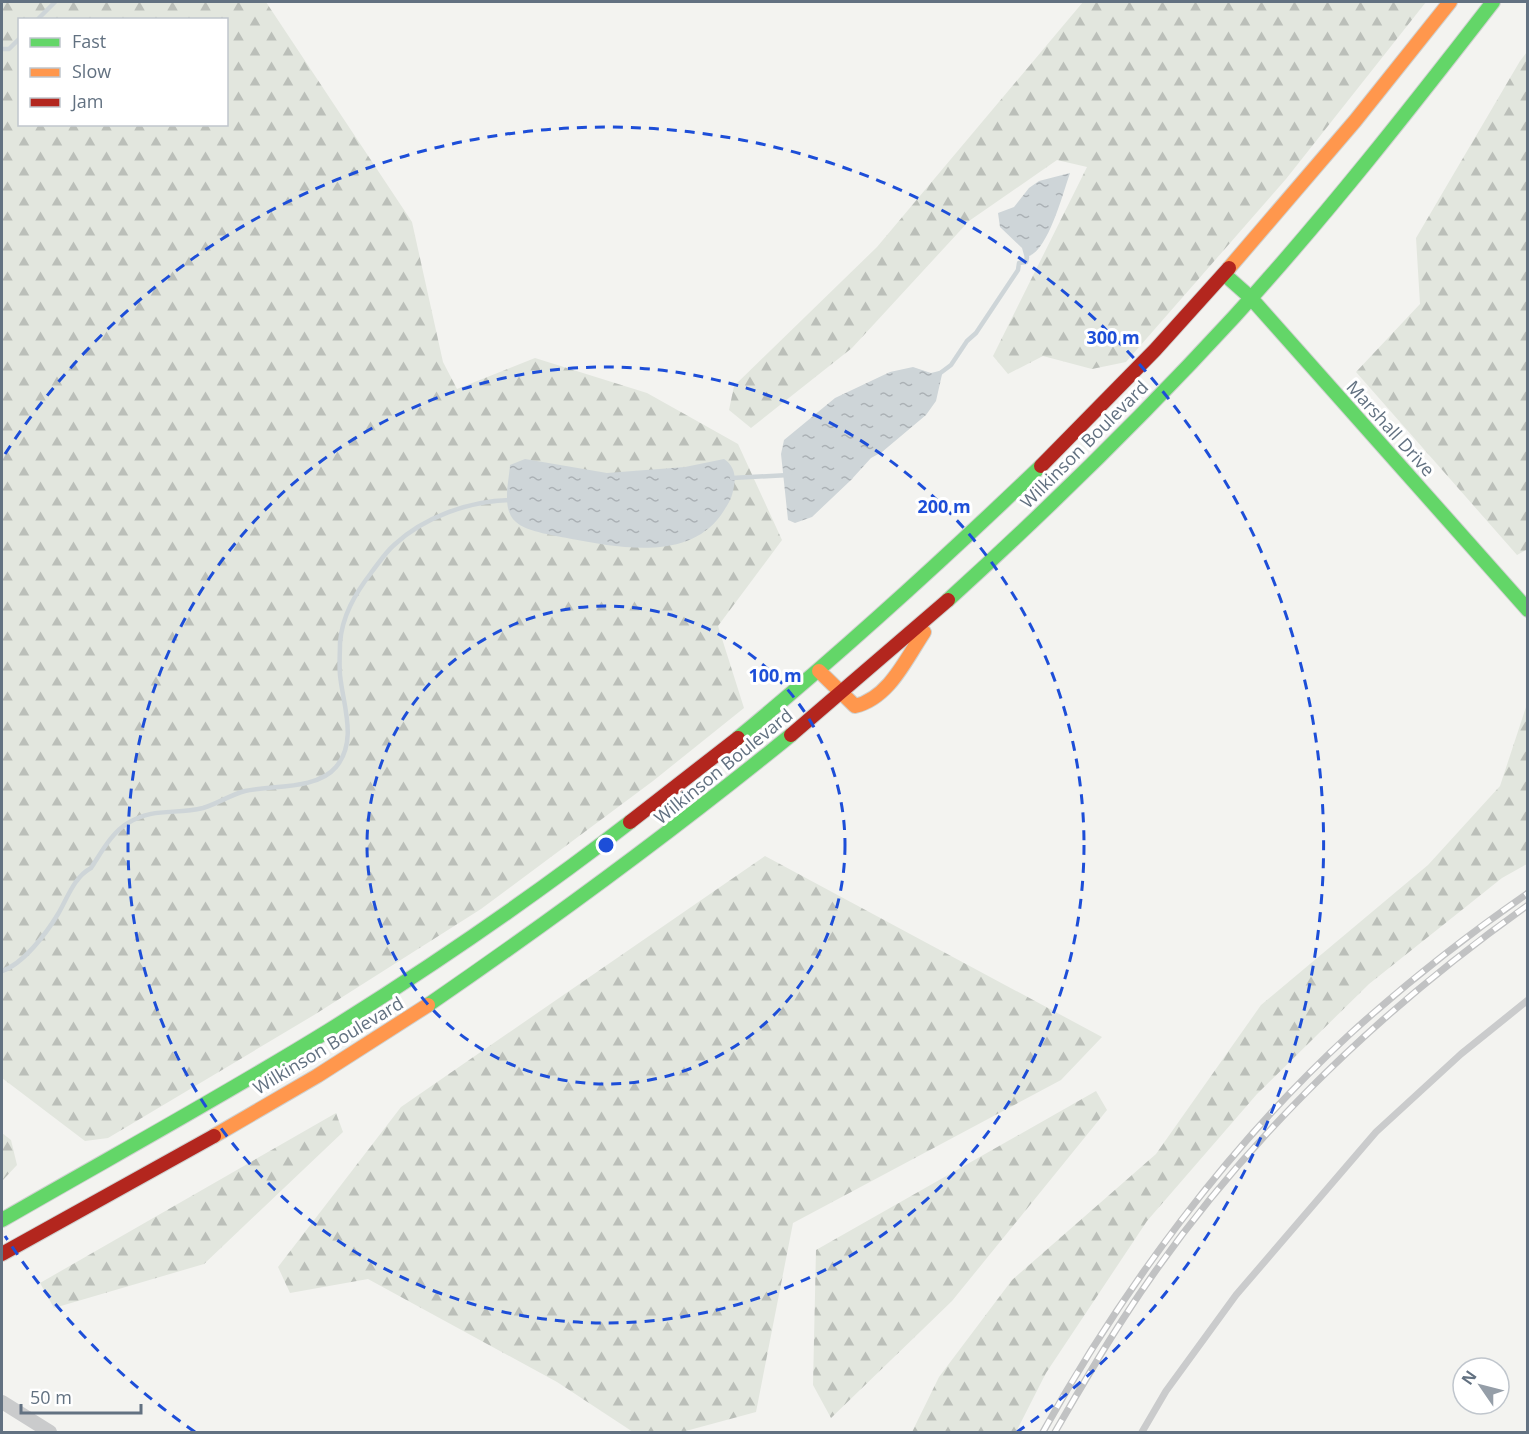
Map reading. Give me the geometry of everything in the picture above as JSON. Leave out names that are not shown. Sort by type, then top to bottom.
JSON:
[{"type":"main road","name":"Wilkinson Boulevard","points":[[2,1254],[82,1191],[233,1088],[479,933],[652,807],[819,671],[1023,484],[1097,409],[1224,274],[1392,75],[1450,2]]},
{"type":"main road","name":"Wilkinson Boulevard","points":[[2,1220],[82,1191],[226,1128],[417,1012],[613,876],[841,694],[942,605],[1046,508],[1196,357],[1315,223],[1420,97],[1493,2]]},
{"type":"main road","name":"Marshall Drive","points":[[1224,274],[1250,297],[1527,610]]},
{"type":"main road","points":[[819,671],[855,706],[864,706],[872,702],[887,686],[942,605]]},
{"type":"street","points":[[2,1401],[50,1432]]},
{"type":"lane","points":[[1142,1432],[1166,1391],[1236,1295],[1368,1141],[1461,1054],[1527,1000]]},
{"type":"green space","points":[[2,2],[266,2],[412,222],[443,362],[457,389],[535,358],[647,393],[738,444],[782,540],[718,626],[744,708],[653,781],[481,909],[314,1015],[108,1138],[85,1141],[2,1078]]},
{"type":"green space","points":[[1083,2],[1426,2],[1286,179],[1126,362],[1092,369],[1043,356],[1008,374],[993,356],[1087,167],[1057,160],[969,221],[852,348],[751,428],[729,410],[734,386],[877,247]]},
{"type":"green space","points":[[1527,52],[1528,549],[1517,555],[1356,372],[1420,304],[1416,238]]},
{"type":"green space","points":[[1527,704],[1527,864],[1502,878],[1369,984],[1257,1094],[1147,1221],[1046,1373],[1016,1432],[912,1432],[939,1377],[1012,1280],[1156,1154],[1261,1005],[1428,865],[1500,786]]},
{"type":"green space","points":[[765,856],[1102,1037],[1061,1080],[793,1223],[756,1412],[682,1432],[633,1432],[557,1382],[368,1279],[290,1293],[278,1267],[401,1107]]},
{"type":"green space","points":[[1096,1091],[1107,1110],[952,1301],[831,1418],[813,1385],[816,1250]]},
{"type":"green space","points":[[336,1113],[343,1132],[204,1264],[54,1308],[40,1283]]},
{"type":"green space","points":[[2,1133],[11,1140],[17,1165],[2,1181]]},
{"type":"water","points":[[1070,173],[1048,232],[1036,252],[1029,256],[1026,262],[1022,248],[1000,227],[998,213],[1014,207],[1029,188],[1039,181]]},
{"type":"water","points":[[913,367],[931,373],[943,370],[936,401],[926,415],[882,452],[871,458],[812,517],[795,523],[788,520],[781,454],[784,440],[835,398],[890,372]]},
{"type":"water","points":[[525,459],[607,473],[685,467],[724,459],[733,469],[735,482],[731,498],[721,515],[707,530],[691,539],[652,548],[611,546],[542,533],[521,525],[511,517],[507,503],[510,465]]},
{"type":"waterway","points":[[39,18],[55,2]]},
{"type":"waterway","points":[[2,49],[9,49],[18,40]]},
{"type":"waterway","points":[[939,374],[951,365],[967,341],[976,333],[1018,270],[1019,263],[1026,262],[1027,257]]},
{"type":"waterway","points":[[732,478],[789,475]]},
{"type":"waterway","points":[[2,971],[18,962],[41,939],[75,883],[91,868],[111,838],[128,823],[156,813],[203,808],[245,791],[318,780],[336,767],[343,757],[348,734],[340,671],[341,633],[346,615],[360,589],[391,548],[419,526],[463,507],[510,500]]},
{"type":"railway","points":[[1043,1432],[1074,1378],[1143,1272],[1220,1171],[1262,1123],[1305,1077],[1371,1015],[1437,960],[1528,893]]},
{"type":"railway","points":[[1055,1432],[1114,1333],[1164,1259],[1208,1201],[1256,1146],[1358,1042],[1470,948],[1528,905]]},
{"type":"traffic: fast","points":[[948,600],[1094,462],[1234,317],[1399,122],[1493,2]]},
{"type":"traffic: fast","points":[[1224,274],[1250,297],[1528,610]]},
{"type":"traffic: fast","points":[[738,738],[892,605],[1041,466]]},
{"type":"traffic: fast","points":[[428,1005],[612,873],[791,735]]},
{"type":"traffic: fast","points":[[2,1220],[328,1031],[444,956],[630,822]]},
{"type":"traffic: slow","points":[[1229,268],[1355,121],[1450,2]]},
{"type":"traffic: slow","points":[[819,671],[855,706],[867,702],[878,695],[896,676],[924,632]]},
{"type":"traffic: slow","points":[[214,1136],[317,1076],[428,1005]]},
{"type":"traffic: jam","points":[[1041,466],[1155,350],[1229,268]]},
{"type":"traffic: jam","points":[[791,735],[948,600]]},
{"type":"traffic: jam","points":[[630,822],[738,738]]},
{"type":"traffic: jam","points":[[2,1254],[214,1136]]}]
